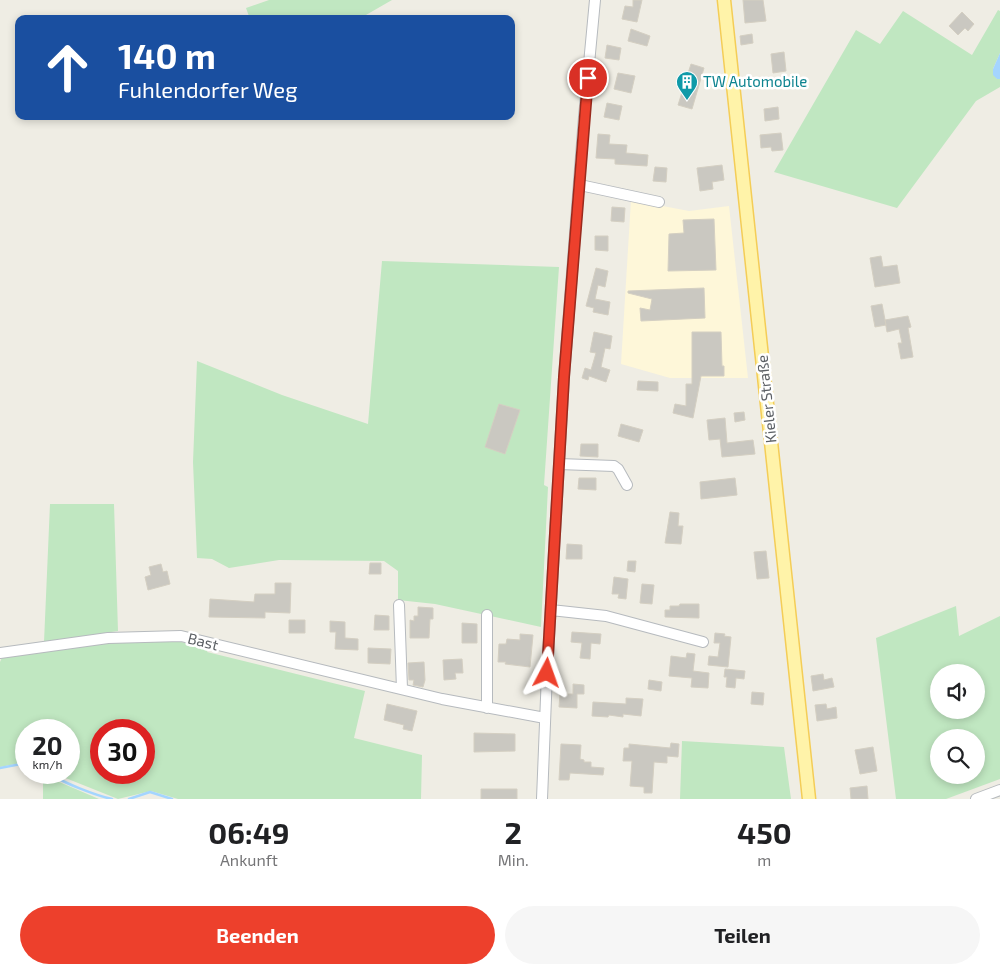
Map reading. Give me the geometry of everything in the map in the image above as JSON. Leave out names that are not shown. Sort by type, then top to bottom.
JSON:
[{"type":"main road","name":"Kieler Straße","points":[[724,0],[809,799]]},
{"type":"street","points":[[542,799],[557,490],[595,0]]},
{"type":"street","points":[[580,185],[659,202]]},
{"type":"street","points":[[559,464],[614,466],[627,485]]},
{"type":"street","points":[[399,605],[402,689]]},
{"type":"street","points":[[551,610],[606,616],[703,642]]},
{"type":"street","points":[[487,616],[487,708]]},
{"type":"street","name":"Bast","points":[[0,653],[108,638],[181,636],[402,689],[487,708],[545,718]]},
{"type":"street","points":[[976,799],[1000,790]]},
{"type":"shaded area","points":[[631,200],[689,211],[729,206],[748,378],[670,378],[621,364]]},
{"type":"green space","points":[[269,0],[392,0],[366,15],[249,15],[246,8]]},
{"type":"green space","points":[[998,10],[1000,11],[1000,53],[993,69],[997,79],[1000,79],[1000,87],[976,101],[897,208],[774,172],[856,30],[880,44],[903,11],[972,55]]},
{"type":"green space","points":[[382,261],[559,267],[544,485],[548,487],[541,627],[435,604],[398,600],[398,571],[384,561],[279,560],[229,568],[212,559],[197,558],[193,462],[197,361],[282,395],[368,424]]},
{"type":"green space","points":[[50,504],[114,504],[118,631],[44,642]]},
{"type":"green space","points":[[956,606],[959,636],[1000,616],[1000,779],[946,799],[896,799],[876,638]]},
{"type":"green space","points":[[109,640],[181,642],[209,648],[207,652],[365,691],[354,738],[422,755],[421,799],[178,799],[151,791],[118,799],[80,784],[80,719],[15,719],[15,764],[0,767],[0,662],[3,655]]},
{"type":"green space","points":[[682,741],[784,747],[791,799],[680,799]]},
{"type":"green space","points":[[43,784],[64,784],[99,799],[43,799]]},
{"type":"water","points":[[1000,53],[1000,79],[997,79],[993,75],[993,69]]},
{"type":"building","points":[[633,0],[642,0],[637,22],[622,19],[625,6],[633,7]]},
{"type":"building","points":[[743,0],[763,0],[766,21],[745,23]]},
{"type":"building","points":[[962,12],[974,24],[968,31],[965,28],[958,35],[949,26]]},
{"type":"building","points":[[631,29],[650,36],[647,46],[628,41]]},
{"type":"building","points":[[752,34],[753,43],[741,45],[740,36]]},
{"type":"building","points":[[607,45],[621,48],[619,60],[605,58]]},
{"type":"building","points":[[784,52],[786,71],[773,73],[771,54]]},
{"type":"building","points":[[691,64],[704,68],[692,109],[678,105]]},
{"type":"building","points":[[618,73],[635,76],[631,93],[614,89]]},
{"type":"building","points":[[607,103],[622,106],[619,120],[604,117]]},
{"type":"building","points":[[778,107],[779,119],[765,121],[764,109]]},
{"type":"building","points":[[781,133],[783,150],[772,151],[771,147],[761,148],[760,135]]},
{"type":"building","points":[[598,134],[610,135],[609,144],[627,145],[626,153],[648,155],[647,166],[615,164],[615,159],[596,158]]},
{"type":"building","points":[[722,165],[724,180],[712,182],[713,189],[700,191],[697,168]]},
{"type":"building","points":[[655,167],[667,168],[666,182],[653,181]]},
{"type":"building","points":[[612,207],[625,208],[624,222],[611,221]]},
{"type":"building","points":[[714,219],[716,270],[668,271],[669,234],[684,233],[683,220]]},
{"type":"building","points":[[595,236],[608,236],[608,251],[595,250]]},
{"type":"building","points":[[881,256],[883,267],[897,265],[900,283],[875,287],[870,258]]},
{"type":"building","points":[[596,268],[608,271],[605,287],[598,285],[595,299],[610,302],[608,315],[593,312],[594,308],[586,306]]},
{"type":"building","points":[[704,288],[705,318],[641,321],[640,308],[650,310],[652,299],[628,293],[628,291]]},
{"type":"building","points":[[882,304],[886,325],[875,327],[871,306]]},
{"type":"building","points":[[908,316],[911,327],[908,328],[913,357],[901,359],[898,343],[902,343],[899,329],[887,332],[885,320]]},
{"type":"building","points":[[594,332],[612,336],[610,349],[605,348],[601,367],[610,370],[606,382],[589,376],[588,380],[582,378],[585,368],[591,370],[596,353],[590,352]]},
{"type":"building","points":[[692,332],[721,332],[722,366],[724,366],[724,376],[701,376],[693,418],[673,413],[675,404],[686,406],[686,384],[692,384]]},
{"type":"building","points":[[638,381],[658,382],[658,391],[637,390]]},
{"type":"building","points":[[499,404],[520,410],[505,454],[485,447]]},
{"type":"building","points":[[744,412],[745,420],[735,422],[734,413]]},
{"type":"building","points":[[725,418],[727,443],[753,440],[755,454],[722,457],[720,439],[709,440],[707,420]]},
{"type":"building","points":[[621,424],[643,430],[639,442],[618,436]]},
{"type":"building","points":[[581,444],[598,444],[598,457],[580,456]]},
{"type":"building","points":[[579,478],[596,478],[596,490],[578,489]]},
{"type":"building","points":[[735,478],[737,495],[701,499],[700,482]]},
{"type":"building","points":[[670,512],[679,513],[678,526],[683,526],[681,544],[665,543]]},
{"type":"building","points":[[567,544],[582,545],[582,559],[566,559]]},
{"type":"building","points":[[766,551],[769,578],[757,579],[754,552]]},
{"type":"building","points":[[628,561],[636,561],[635,572],[627,571]]},
{"type":"building","points":[[370,563],[381,563],[381,574],[369,574]]},
{"type":"building","points":[[161,564],[163,572],[167,571],[170,584],[148,590],[145,577],[151,575],[149,567]]},
{"type":"building","points":[[614,577],[628,579],[626,599],[618,598],[619,594],[612,594]]},
{"type":"building","points":[[275,583],[291,583],[290,613],[265,612],[265,618],[209,617],[210,599],[254,602],[255,594],[275,594]]},
{"type":"building","points":[[642,584],[654,585],[652,604],[640,603]]},
{"type":"building","points":[[680,604],[699,604],[699,618],[665,617],[665,610],[670,610],[670,606],[679,606]]},
{"type":"building","points":[[418,607],[433,608],[433,619],[430,619],[429,638],[410,638],[410,620],[414,621],[414,616],[418,616]]},
{"type":"building","points":[[375,615],[389,616],[389,630],[374,630]]},
{"type":"building","points":[[289,620],[305,620],[305,633],[289,633]]},
{"type":"building","points":[[330,621],[345,622],[345,638],[358,639],[358,650],[335,649],[336,632],[330,632]]},
{"type":"building","points":[[462,623],[477,624],[477,643],[462,643]]},
{"type":"building","points":[[572,632],[601,634],[600,644],[591,643],[590,659],[580,658],[582,643],[571,642]]},
{"type":"building","points":[[715,633],[731,637],[728,667],[708,665],[709,656],[718,657],[720,643],[714,643]]},
{"type":"building","points":[[520,634],[533,635],[530,667],[498,662],[499,644],[506,644],[507,639],[520,640]]},
{"type":"building","points":[[368,648],[391,649],[390,664],[368,663]]},
{"type":"building","points":[[687,653],[695,654],[693,671],[709,673],[708,688],[691,687],[692,678],[669,676],[671,656],[686,658]]},
{"type":"building","points":[[462,659],[463,673],[455,673],[456,679],[444,680],[443,660]]},
{"type":"building","points":[[424,662],[425,680],[423,687],[413,685],[414,680],[409,680],[408,663]]},
{"type":"building","points":[[725,669],[745,671],[744,679],[736,678],[735,688],[726,687],[727,677],[724,677]]},
{"type":"building","points":[[823,674],[824,680],[832,678],[834,687],[813,691],[811,676]]},
{"type":"building","points":[[649,680],[662,682],[661,691],[648,689]]},
{"type":"building","points":[[573,684],[584,685],[584,694],[577,694],[577,708],[559,707],[560,694],[573,694]]},
{"type":"building","points":[[752,692],[764,693],[763,705],[751,704]]},
{"type":"building","points":[[626,698],[643,699],[641,716],[623,714],[623,717],[609,715],[608,717],[592,716],[593,702],[626,704]]},
{"type":"building","points":[[387,704],[417,711],[412,731],[403,729],[404,725],[384,720]]},
{"type":"building","points":[[826,704],[827,709],[836,707],[837,718],[817,721],[815,705]]},
{"type":"building","points":[[474,733],[515,734],[515,751],[474,752]]},
{"type":"building","points":[[671,743],[679,744],[678,757],[667,756],[667,763],[654,762],[652,793],[644,793],[644,787],[630,786],[632,761],[623,761],[624,748],[629,748],[629,744],[670,748]]},
{"type":"building","points":[[561,744],[581,745],[580,759],[584,760],[584,762],[591,762],[591,767],[604,768],[603,775],[570,773],[569,780],[559,780]]},
{"type":"building","points":[[873,747],[877,771],[860,774],[855,750]]},
{"type":"building","points":[[867,786],[868,799],[851,799],[850,788]]},
{"type":"building","points":[[481,789],[517,789],[517,799],[481,799]]},
{"type":"waterway","points":[[0,768],[15,765]]},
{"type":"waterway","points":[[70,784],[112,799]]},
{"type":"waterway","points":[[129,799],[150,792],[172,799]]},
{"type":"place","name":"TW Automobile","points":[[687,101]]},
{"type":"route","points":[[547,673],[564,377],[588,78]]}]
